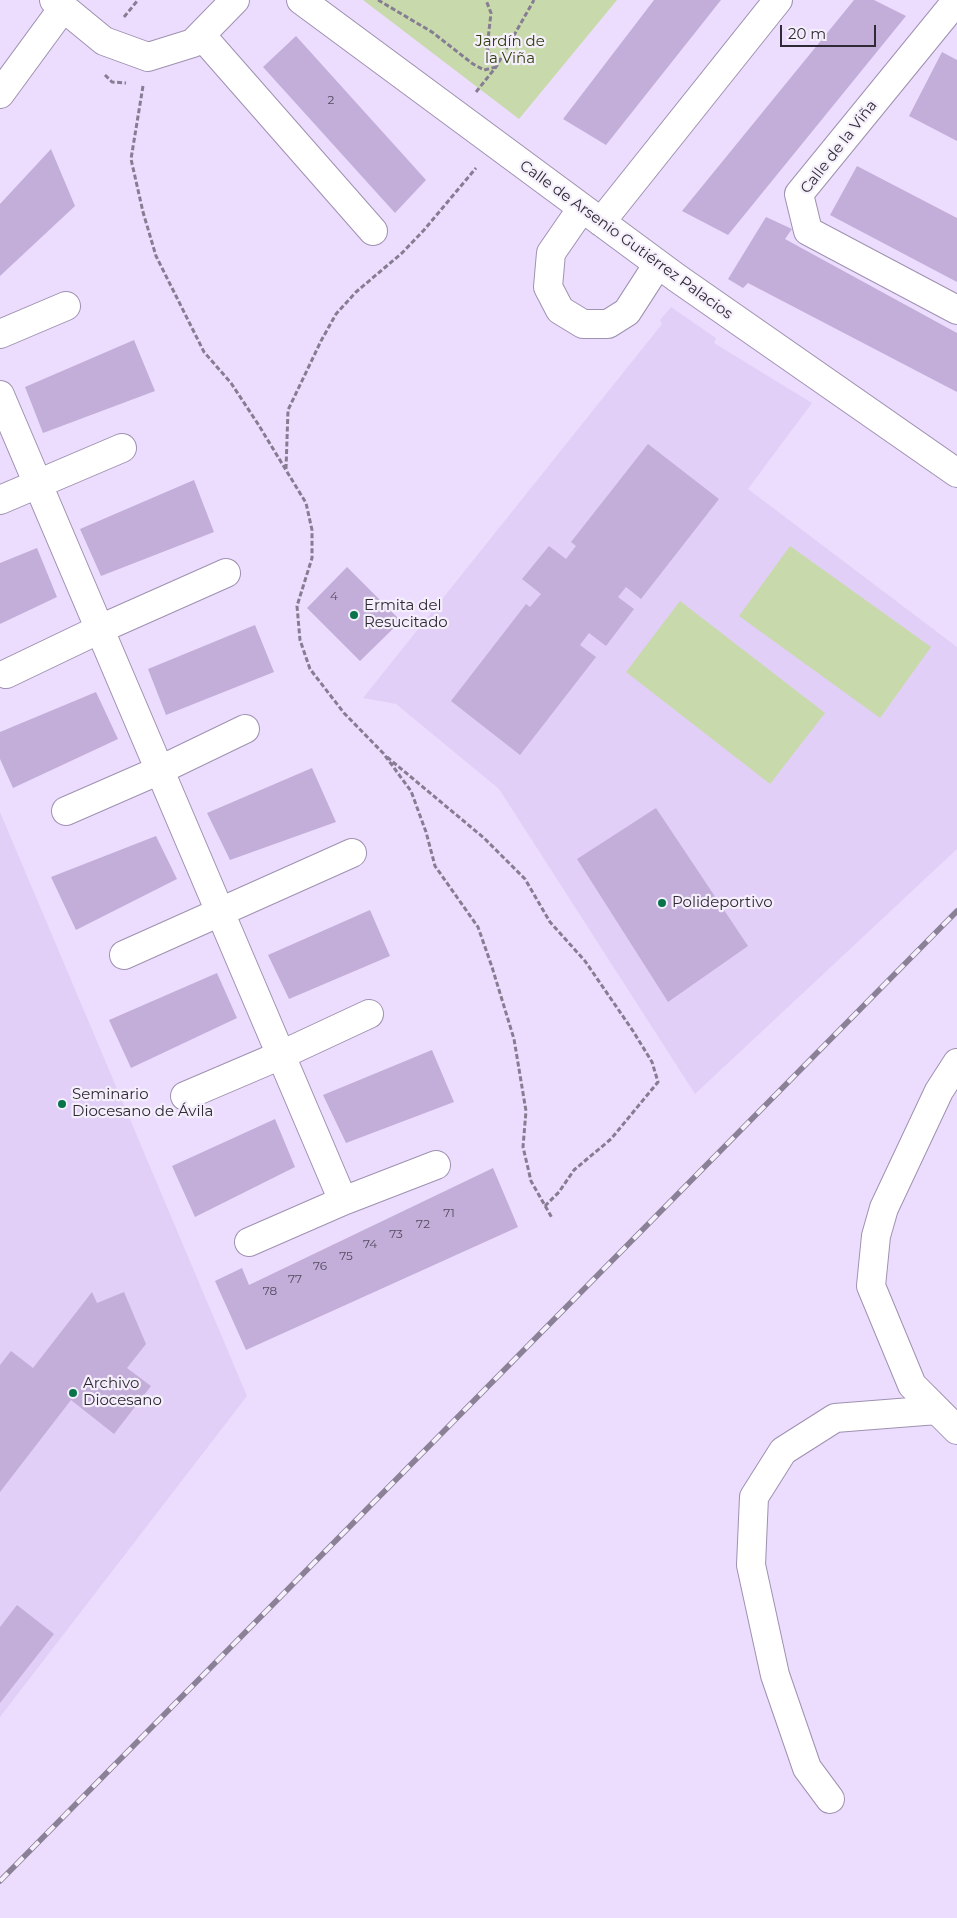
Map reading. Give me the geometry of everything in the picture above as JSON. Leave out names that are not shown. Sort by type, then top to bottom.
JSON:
[{"type":"street","points":[[0,94],[59,4],[104,41],[148,57],[193,43],[235,0]]},
{"type":"street","name":"Calle de Arsenio Gutiérrez Palacios","points":[[300,0],[658,264],[957,473]]},
{"type":"street","points":[[658,264],[627,312],[608,324],[583,324],[560,310],[548,287],[551,253],[592,215],[778,0]]},
{"type":"street","name":"Calle de la Viña","points":[[946,8],[799,194],[808,230],[957,310]]},
{"type":"street","points":[[201,35],[373,231]]},
{"type":"street","points":[[0,334],[66,306]]},
{"type":"street","points":[[0,395],[343,1201]]},
{"type":"street","points":[[0,500],[122,448]]},
{"type":"street","points":[[6,674],[100,629],[226,573]]},
{"type":"street","points":[[66,811],[160,770],[245,729]]},
{"type":"street","points":[[124,955],[352,854]]},
{"type":"street","points":[[185,1096],[282,1056],[368,1014]]},
{"type":"street","points":[[957,1063],[948,1097],[884,1208],[876,1236],[871,1286],[912,1385],[957,1430]]},
{"type":"street","points":[[249,1242],[343,1201],[436,1165]]},
{"type":"street","points":[[830,1799],[807,1768],[775,1675],[751,1565],[754,1497],[783,1451],[835,1418],[937,1410]]},
{"type":"path","points":[[378,0],[432,32],[473,64],[484,70],[496,67]]},
{"type":"path","points":[[486,0],[491,14],[487,48],[496,67]]},
{"type":"path","points":[[457,116],[496,67],[534,0]]},
{"type":"path","points":[[104,41],[93,62],[112,82],[128,84]]},
{"type":"path","points":[[136,84],[144,85],[131,159],[142,212],[156,256],[204,352],[230,383],[258,424],[306,503],[312,530],[312,558],[297,606],[300,640],[310,670],[344,713],[383,753],[484,838],[525,879],[550,922],[585,961],[652,1062],[658,1082],[610,1139],[574,1170],[559,1192],[545,1206]]},
{"type":"path","points":[[286,470],[288,410],[336,314],[356,292],[402,253],[424,230],[458,191],[494,143]]},
{"type":"path","points":[[383,753],[411,792],[426,832],[435,866],[478,927],[514,1039],[526,1111],[523,1147],[531,1181],[552,1218]]},
{"type":"shaded area","points":[[671,307],[716,338],[714,343],[812,403],[748,489],[957,647],[957,849],[695,1094],[499,789],[396,704],[363,698],[662,324],[660,320]]},
{"type":"shaded area","name":"Seminario Diocesano de Ávila","points":[[0,812],[247,1396],[0,1717]]},
{"type":"green space","name":"Jardín de la Viña","points":[[363,0],[617,0],[519,119]]},
{"type":"green space","points":[[790,546],[931,647],[880,718],[739,616]]},
{"type":"green space","points":[[680,601],[825,713],[770,784],[626,672]]},
{"type":"building","points":[[654,0],[721,0],[606,145],[563,119]]},
{"type":"building","points":[[854,0],[874,0],[906,16],[728,235],[682,211]]},
{"type":"building","points":[[296,36],[426,180],[395,213],[263,67]]},
{"type":"building","points":[[942,52],[957,60],[957,141],[909,116]]},
{"type":"building","points":[[51,149],[75,206],[0,276],[0,204]]},
{"type":"building","points":[[857,166],[957,218],[957,282],[830,215]]},
{"type":"building","points":[[766,217],[792,229],[785,239],[957,333],[957,392],[748,283],[743,288],[728,279]]},
{"type":"building","points":[[134,340],[155,391],[43,433],[25,387]]},
{"type":"building","points":[[648,444],[719,499],[641,599],[626,587],[618,597],[634,609],[606,646],[589,633],[580,645],[596,657],[520,755],[451,701],[526,604],[530,607],[541,594],[522,579],[549,546],[566,559],[576,546],[571,542]]},
{"type":"building","points":[[194,480],[214,532],[101,576],[80,529]]},
{"type":"building","points":[[37,548],[57,597],[0,624],[0,563]]},
{"type":"building","name":"Ermita del Resucitado","points":[[347,567],[401,621],[360,661],[307,608]]},
{"type":"building","points":[[255,625],[274,672],[166,715],[148,669]]},
{"type":"building","points":[[96,692],[118,739],[13,788],[0,759],[0,732]]},
{"type":"building","points":[[312,768],[336,822],[230,860],[207,813]]},
{"type":"building","name":"Polideportivo","points":[[656,808],[748,946],[668,1002],[577,859]]},
{"type":"building","points":[[156,836],[177,879],[76,930],[51,877]]},
{"type":"building","points":[[370,910],[390,956],[289,999],[268,955]]},
{"type":"building","points":[[217,973],[237,1018],[131,1068],[109,1020]]},
{"type":"building","points":[[432,1050],[454,1102],[346,1143],[323,1095]]},
{"type":"building","points":[[275,1119],[295,1167],[195,1217],[172,1166]]},
{"type":"building","points":[[493,1168],[518,1227],[246,1350],[215,1281],[242,1268],[249,1285]]},
{"type":"building","name":"Archivo Diocesano","points":[[92,1292],[97,1303],[124,1292],[146,1344],[127,1368],[151,1386],[114,1434],[71,1400],[0,1492],[0,1365],[11,1351],[33,1368]]},
{"type":"building","points":[[17,1605],[54,1634],[0,1703],[0,1627]]},
{"type":"railway","points":[[0,1881],[957,911]]},
{"type":"place","name":"Ermita del Resucitado","points":[[354,615]]},
{"type":"place","name":"Polideportivo","points":[[662,903]]},
{"type":"place","name":"Seminario Diocesano de Ávila","points":[[62,1104]]},
{"type":"place","name":"Archivo Diocesano","points":[[73,1393]]}]
